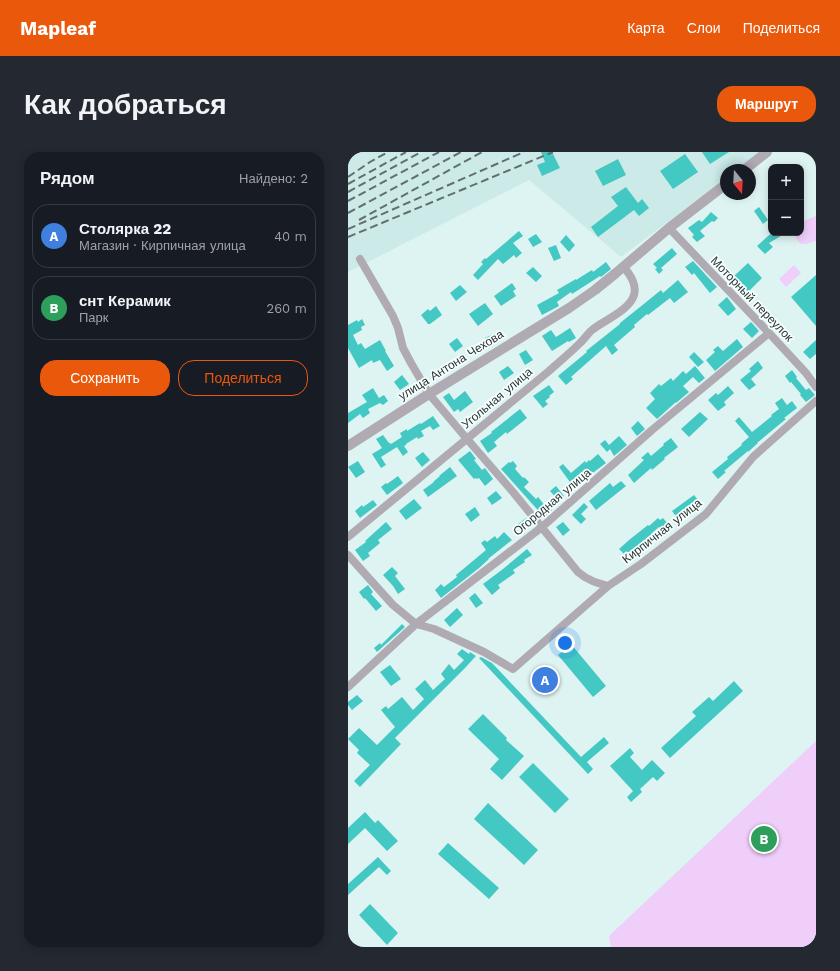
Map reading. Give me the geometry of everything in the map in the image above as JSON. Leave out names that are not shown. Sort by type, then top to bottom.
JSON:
[{"type":"street","points":[[752,164],[768,152]]},
{"type":"street","points":[[624,267],[669,228],[720,189]]},
{"type":"street","name":"Моторный переулок","points":[[669,228],[806,373],[816,387]]},
{"type":"street","points":[[360,259],[393,316],[403,348],[429,394],[513,492],[578,572],[596,583],[608,586]]},
{"type":"street","name":"улица Антона Чехова","points":[[348,446],[429,394],[569,308],[624,267]]},
{"type":"street","name":"Угольная улица","points":[[348,537],[549,371],[593,330],[624,308],[631,301],[634,295],[634,285],[630,275],[624,267]]},
{"type":"street","name":"Огородная улица","points":[[348,687],[416,624],[542,527],[652,430],[769,333]]},
{"type":"street","name":"Кирпичная улица","points":[[416,624],[434,629],[484,652],[513,669],[608,586],[641,564],[706,514],[753,457],[816,402]]},
{"type":"street","points":[[348,555],[393,605],[416,624]]},
{"type":"shaded area","points":[[348,152],[760,152],[744,164],[720,164],[720,183],[621,257],[529,180],[348,272]]},
{"type":"shaded area","points":[[816,216],[816,241],[802,244],[796,238],[795,236],[804,236],[804,221]]},
{"type":"shaded area","points":[[794,265],[801,273],[786,287],[779,279]]},
{"type":"shaded area","points":[[816,741],[816,947],[611,947],[609,936]]},
{"type":"building","points":[[541,152],[552,152],[560,168],[542,176],[537,165],[545,162]]},
{"type":"building","points":[[702,152],[729,152],[710,164]]},
{"type":"building","points":[[685,154],[698,172],[673,189],[660,171]]},
{"type":"building","points":[[618,159],[626,175],[603,186],[595,171]]},
{"type":"building","points":[[626,187],[638,203],[642,199],[649,208],[639,216],[634,210],[598,237],[591,227],[618,206],[611,197]]},
{"type":"building","points":[[759,207],[768,220],[763,224],[754,211]]},
{"type":"building","points":[[711,212],[718,218],[700,231],[705,236],[697,242],[692,237],[694,235],[688,228],[699,220],[702,222]]},
{"type":"building","points":[[519,231],[523,236],[513,243],[522,253],[516,258],[514,255],[503,264],[498,259],[478,280],[473,275],[483,264],[481,262]]},
{"type":"building","points":[[536,234],[542,242],[533,247],[528,239]]},
{"type":"building","points":[[566,235],[575,245],[569,252],[560,242]]},
{"type":"building","points":[[768,236],[781,236],[769,243],[773,247],[765,254],[757,246]]},
{"type":"building","points":[[556,245],[561,258],[554,261],[548,248]]},
{"type":"building","points":[[672,248],[677,254],[661,268],[663,270],[659,274],[655,269],[657,268],[653,264]]},
{"type":"building","points":[[693,261],[717,287],[710,293],[694,273],[692,275],[685,267]]},
{"type":"building","points":[[606,262],[611,269],[601,277],[600,276],[572,294],[571,292],[557,302],[559,306],[542,315],[537,305],[559,293],[557,290],[592,270],[593,272]]},
{"type":"building","points":[[748,263],[762,278],[748,292],[734,276]]},
{"type":"building","points":[[533,267],[542,276],[536,282],[526,273]]},
{"type":"building","points":[[816,275],[816,326],[791,297]]},
{"type":"building","points":[[678,280],[688,292],[674,303],[670,298],[648,315],[647,314],[634,325],[635,327],[614,345],[618,350],[612,355],[606,346],[571,377],[573,379],[566,385],[558,376],[587,352],[586,351],[661,290],[663,293]]},
{"type":"building","points":[[512,283],[516,289],[513,291],[516,296],[501,306],[494,296]]},
{"type":"building","points":[[460,285],[467,292],[456,301],[450,293]]},
{"type":"building","points":[[727,297],[736,309],[728,316],[718,305]]},
{"type":"building","points":[[485,303],[493,314],[478,326],[469,314]]},
{"type":"building","points":[[436,306],[442,315],[428,324],[421,315],[428,309],[430,311]]},
{"type":"building","points":[[362,319],[365,325],[361,327],[362,330],[353,335],[358,345],[361,343],[365,349],[380,340],[394,366],[387,371],[380,360],[373,363],[372,360],[359,368],[348,348],[348,325]]},
{"type":"building","points":[[751,322],[759,331],[752,338],[743,329]]},
{"type":"building","points":[[570,328],[576,338],[552,351],[542,336],[551,330],[556,337]]},
{"type":"building","points":[[496,333],[499,339],[488,344],[485,338]]},
{"type":"building","points":[[457,338],[463,346],[455,352],[449,344]]},
{"type":"building","points":[[737,339],[743,347],[715,371],[706,360],[715,352],[713,350],[718,346],[723,351]]},
{"type":"building","points":[[816,340],[816,354],[810,359],[803,352]]},
{"type":"building","points":[[526,350],[533,360],[525,365],[519,354]]},
{"type":"building","points":[[694,352],[704,362],[698,367],[689,357]]},
{"type":"building","points":[[758,361],[763,368],[751,379],[756,385],[749,390],[740,380],[751,371],[749,369]]},
{"type":"building","points":[[508,366],[514,373],[504,380],[499,372]]},
{"type":"building","points":[[695,366],[705,378],[699,383],[693,377],[683,386],[689,392],[657,419],[646,408],[655,399],[650,393],[659,384],[661,386],[671,378],[673,381],[683,371],[686,374]]},
{"type":"building","points":[[792,370],[797,377],[796,378],[806,390],[809,388],[815,395],[806,402],[785,376]]},
{"type":"building","points":[[402,375],[409,384],[400,390],[394,382]]},
{"type":"building","points":[[549,385],[554,392],[545,401],[548,404],[543,408],[533,396]]},
{"type":"building","points":[[728,386],[734,393],[724,402],[726,405],[718,411],[708,400],[716,393],[718,395]]},
{"type":"building","points":[[373,388],[379,398],[384,395],[388,401],[383,405],[380,403],[368,409],[370,413],[363,418],[360,414],[348,423],[348,413],[367,402],[362,395]]},
{"type":"building","points":[[465,391],[473,402],[460,412],[458,409],[454,412],[443,397],[449,393],[454,400]]},
{"type":"building","points":[[782,398],[787,405],[792,401],[797,408],[784,418],[786,419],[748,452],[724,471],[726,472],[718,479],[712,472],[728,459],[727,457],[742,445],[741,444],[749,437],[735,421],[739,417],[752,432],[779,409],[775,403]]},
{"type":"building","points":[[520,409],[527,418],[494,442],[497,446],[488,453],[480,441],[492,433],[491,432]]},
{"type":"building","points":[[700,412],[708,419],[689,437],[681,429]]},
{"type":"building","points":[[433,416],[440,426],[433,430],[430,426],[421,431],[424,436],[418,439],[417,437],[406,444],[404,446],[408,452],[403,456],[397,447],[381,457],[386,465],[381,468],[372,454],[382,448],[376,439],[383,435],[391,444],[402,437],[400,433],[407,429],[407,431],[420,423],[421,424]]},
{"type":"building","points":[[638,421],[645,429],[637,436],[631,428]]},
{"type":"building","points":[[619,436],[627,445],[614,456],[610,449],[607,452],[600,444],[605,440],[609,445]]},
{"type":"building","points":[[671,438],[678,447],[652,470],[651,468],[634,483],[628,475],[644,460],[641,458],[648,452],[651,456]]},
{"type":"building","points":[[470,451],[476,459],[474,460],[482,470],[485,468],[493,479],[485,486],[479,478],[474,479],[458,460]]},
{"type":"building","points":[[423,452],[430,460],[422,467],[415,458]]},
{"type":"building","points":[[598,454],[606,463],[590,475],[586,470],[577,478],[582,483],[575,489],[559,467],[563,464],[571,473],[585,461],[586,463],[589,460],[590,461]]},
{"type":"building","points":[[358,461],[365,472],[356,478],[348,467]]},
{"type":"building","points":[[513,461],[517,466],[515,469],[529,482],[524,487],[536,499],[538,497],[546,507],[548,505],[552,510],[544,517],[501,469],[509,462],[510,463]]},
{"type":"building","points":[[450,467],[457,476],[428,497],[423,490]]},
{"type":"building","points":[[398,476],[403,483],[387,495],[381,487]]},
{"type":"building","points":[[621,481],[626,486],[596,510],[589,501],[610,483],[613,487]]},
{"type":"building","points":[[556,486],[564,496],[559,501],[550,491]]},
{"type":"building","points":[[496,491],[502,498],[492,505],[487,498]]},
{"type":"building","points":[[694,495],[698,500],[688,509],[689,511],[678,519],[672,511]]},
{"type":"building","points":[[414,499],[422,508],[406,520],[399,511]]},
{"type":"building","points":[[373,500],[377,505],[360,518],[355,511],[362,505],[363,507]]},
{"type":"building","points":[[584,503],[588,507],[581,514],[586,519],[581,524],[572,515]]},
{"type":"building","points":[[475,507],[480,515],[471,522],[465,514]]},
{"type":"building","points":[[526,518],[531,524],[522,531],[517,525]]},
{"type":"building","points":[[658,518],[660,520],[663,518],[668,524],[661,529],[659,527],[651,534],[652,535],[649,538],[626,556],[619,549],[629,540]]},
{"type":"building","points":[[386,522],[392,529],[378,540],[380,543],[368,553],[370,556],[363,561],[355,550],[366,542],[365,541]]},
{"type":"building","points":[[563,522],[570,530],[563,536],[556,527]]},
{"type":"building","points":[[504,532],[512,540],[441,598],[435,590],[441,584],[444,587],[457,577],[456,575],[486,550],[481,543],[485,540],[487,542],[495,536],[497,539]]},
{"type":"building","points":[[527,549],[532,555],[513,570],[515,573],[498,585],[500,588],[492,595],[483,584]]},
{"type":"building","points":[[392,567],[398,573],[395,576],[405,589],[398,594],[383,575]]},
{"type":"building","points":[[368,585],[373,592],[371,594],[382,606],[376,611],[359,592]]},
{"type":"building","points":[[475,593],[483,603],[476,608],[469,598]]},
{"type":"building","points":[[457,608],[463,615],[450,627],[444,620]]},
{"type":"building","points":[[402,624],[405,627],[377,652],[374,648],[380,643],[381,645]]},
{"type":"building","points":[[571,644],[606,686],[593,697],[558,655]]},
{"type":"building","points":[[462,649],[469,654],[470,652],[476,656],[395,738],[401,744],[360,787],[354,781],[370,765],[357,753],[359,750],[348,739],[359,728],[377,745],[395,727],[381,710],[386,706],[388,709],[402,697],[413,710],[424,699],[415,689],[425,680],[433,690],[445,679],[441,674],[449,664],[454,670],[464,660],[457,654]]},
{"type":"building","points":[[481,657],[492,663],[581,757],[604,737],[609,743],[587,762],[593,769],[588,774],[479,658]]},
{"type":"building","points":[[390,665],[401,679],[391,686],[380,672]]},
{"type":"building","points":[[550,674],[556,680],[546,689],[541,683]]},
{"type":"building","points":[[734,681],[743,691],[670,758],[661,748],[696,716],[692,712],[709,697],[713,701]]},
{"type":"building","points":[[357,695],[363,701],[352,710],[348,705],[348,702]]},
{"type":"building","points":[[483,714],[507,738],[506,740],[524,756],[502,780],[490,769],[499,759],[468,729]]},
{"type":"building","points":[[630,748],[634,753],[630,757],[642,770],[652,760],[665,773],[657,781],[653,777],[640,789],[642,792],[631,802],[627,797],[633,791],[610,766]]},
{"type":"building","points":[[533,763],[569,799],[555,813],[519,777]]},
{"type":"building","points":[[488,803],[538,850],[524,865],[474,819]]},
{"type":"building","points":[[365,812],[375,823],[378,820],[398,841],[387,851],[365,828],[348,844],[348,828]]},
{"type":"building","points":[[448,843],[499,888],[489,899],[438,854]]},
{"type":"building","points":[[378,857],[391,871],[387,875],[379,867],[348,895],[348,884]]},
{"type":"building","points":[[370,904],[398,933],[387,945],[359,915]]},
{"type":"railway","points":[[348,158],[357,152]]},
{"type":"railway","points":[[348,177],[388,152]]},
{"type":"railway","points":[[348,184],[406,152]]},
{"type":"railway","points":[[348,192],[421,152]]},
{"type":"railway","points":[[348,201],[439,152]]},
{"type":"railway","points":[[348,213],[461,152]]},
{"type":"railway","points":[[359,220],[482,152]]},
{"type":"railway","points":[[348,229],[524,152]]},
{"type":"railway","points":[[348,237],[553,152]]},
{"type":"place","name":"Столярка 22","points":[[545,680]]},
{"type":"place","name":"снт Керамик","points":[[764,839]]}]
